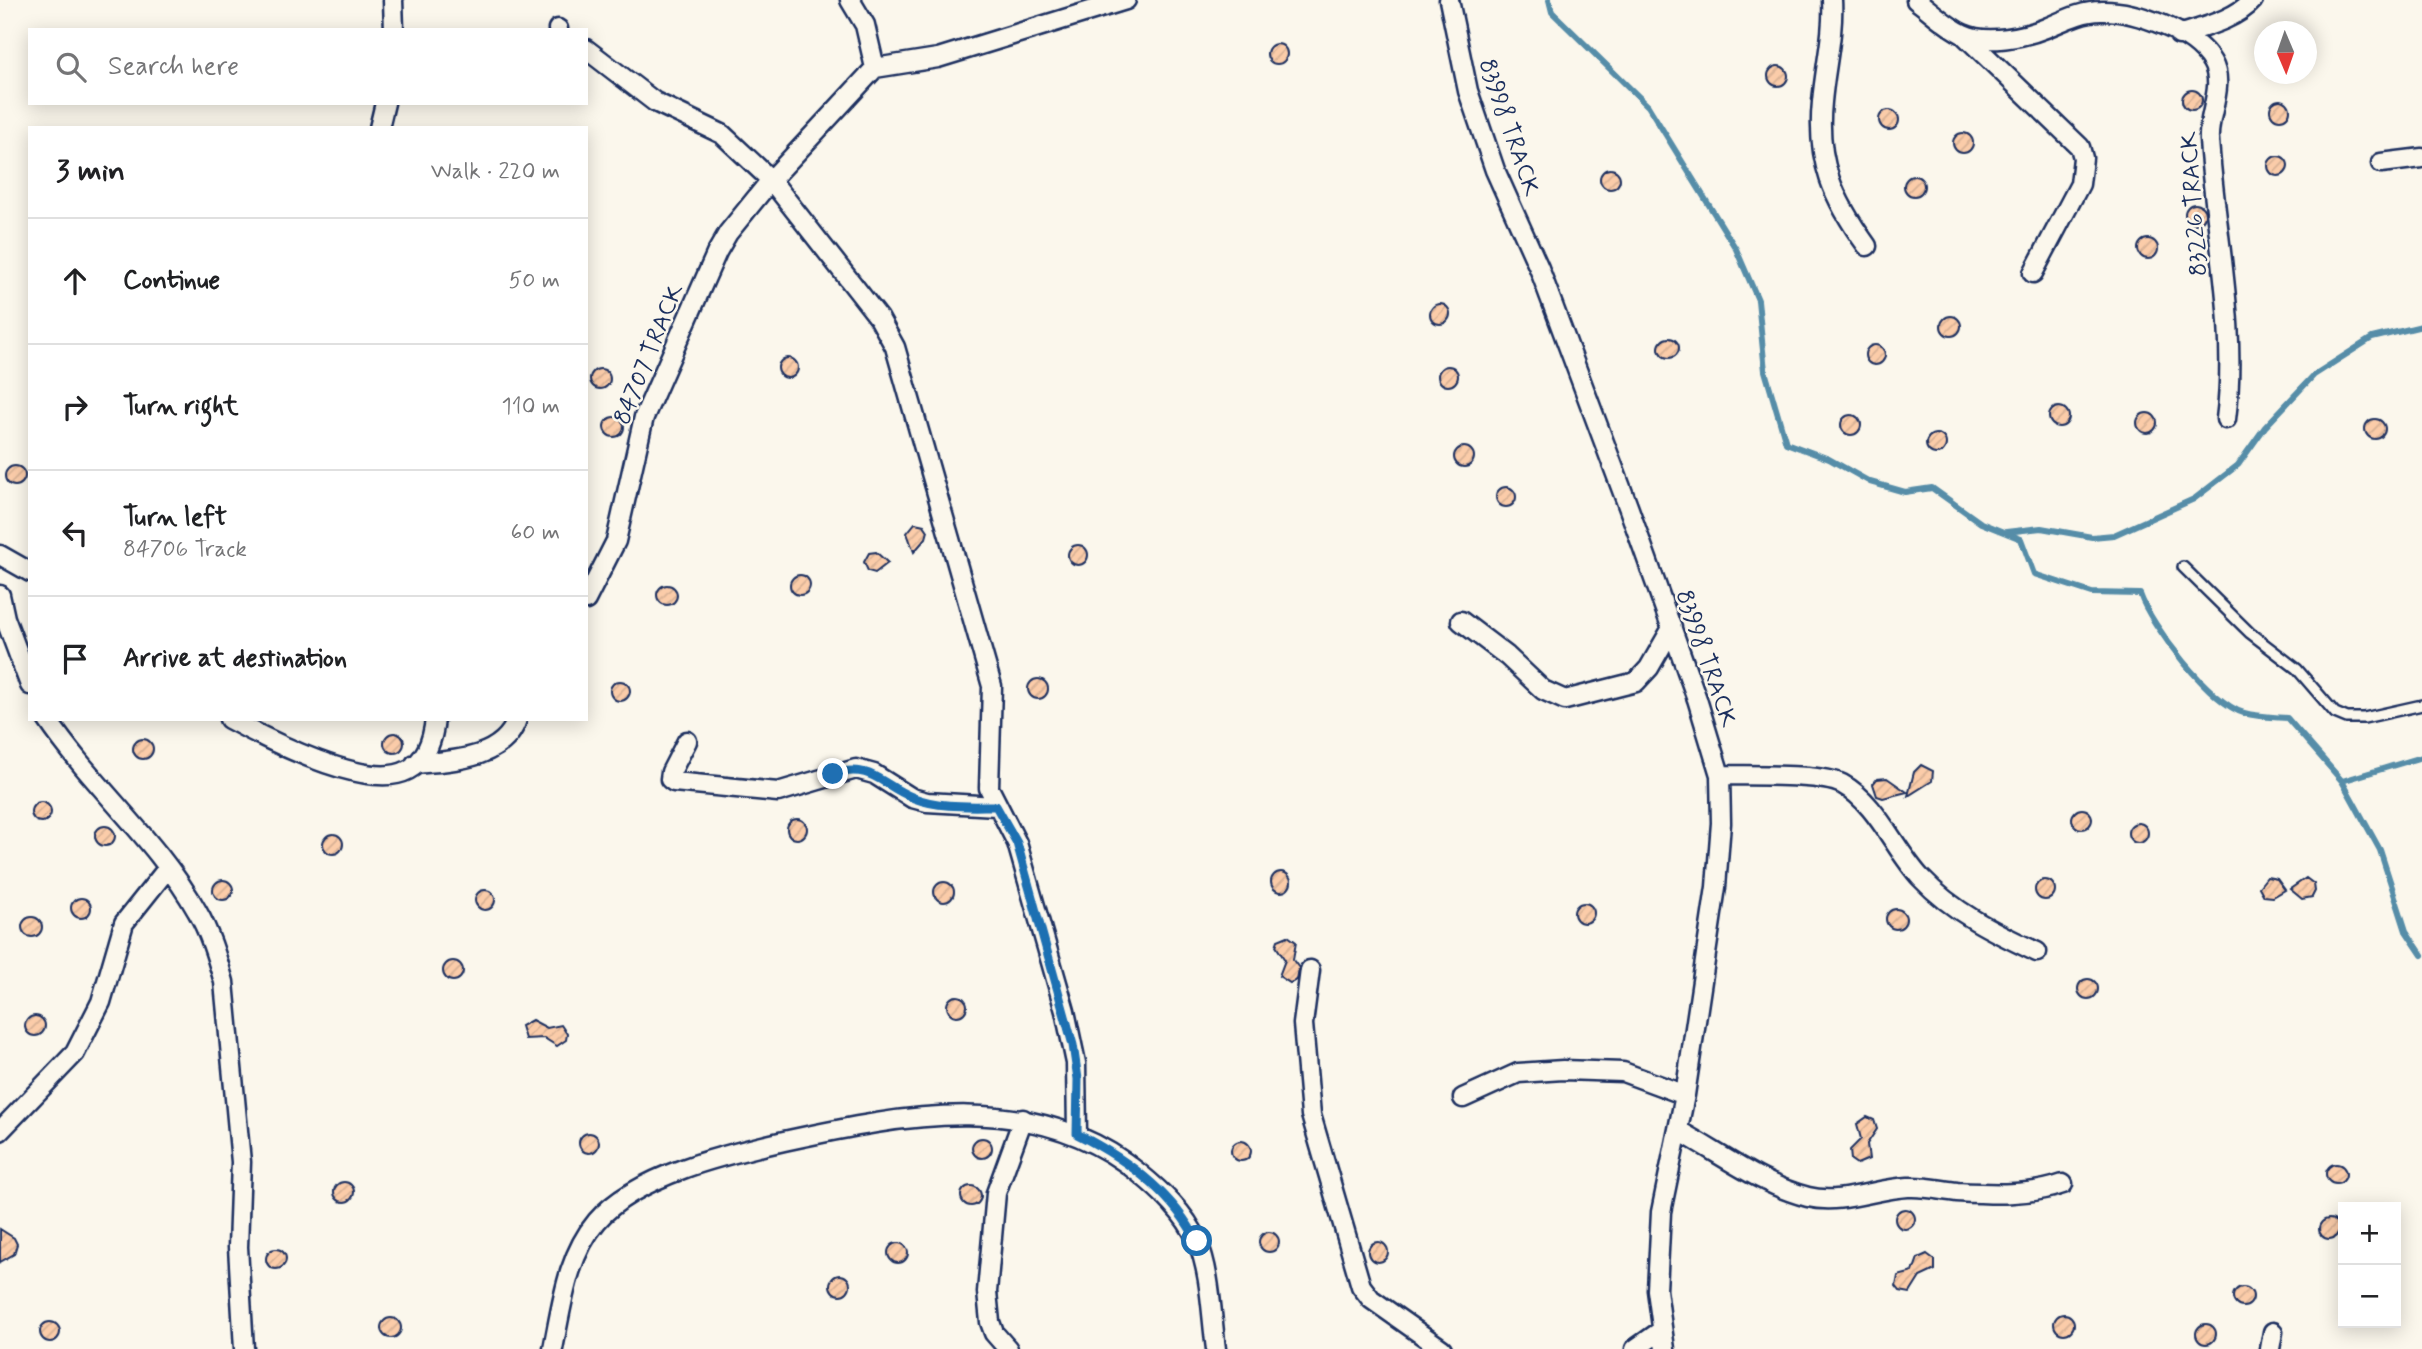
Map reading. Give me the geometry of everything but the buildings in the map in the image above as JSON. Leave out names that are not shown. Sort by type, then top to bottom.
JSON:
[{"type":"street","points":[[393,0],[394,28]]},
{"type":"street","points":[[850,0],[865,25],[875,68],[938,58],[1126,0]]},
{"type":"street","name":"83998 TRACK","points":[[1449,0],[1468,91],[1495,170],[1539,268],[1672,628],[1720,775],[1721,823],[1716,887],[1679,1131],[1661,1212],[1657,1290],[1665,1349]]},
{"type":"street","points":[[1832,0],[1832,26],[1820,137],[1825,170],[1850,222],[1867,246]]},
{"type":"street","points":[[1916,0],[1964,35],[2080,147],[2083,158],[2080,184],[2033,273]]},
{"type":"street","points":[[2179,35],[2219,22],[2253,0]]},
{"type":"street","name":"83226 TRACK","points":[[1964,35],[1994,39],[2014,37],[2098,11],[2156,20],[2196,42],[2213,62],[2217,88],[2208,136],[2229,346],[2226,419]]},
{"type":"street","points":[[588,51],[655,102],[722,134],[771,180],[878,318],[895,347],[992,686],[989,788],[1017,843],[1073,1045],[1078,1079],[1077,1134]]},
{"type":"street","name":"84707 TRACK","points":[[588,596],[616,541],[644,417],[667,360],[728,233],[771,180],[875,68]]},
{"type":"street","points":[[379,126],[385,105]]},
{"type":"street","points":[[2381,163],[2422,159]]},
{"type":"street","points":[[0,555],[28,571]]},
{"type":"street","points":[[0,595],[5,618],[28,680]]},
{"type":"street","points":[[1461,621],[1507,656],[1543,690],[1565,700],[1636,682],[1649,668],[1672,628]]},
{"type":"street","points":[[49,721],[198,912],[224,982],[240,1151],[238,1257],[244,1349]]},
{"type":"street","points":[[233,721],[288,749],[354,771],[391,775],[407,771],[418,762],[432,739],[435,721]]},
{"type":"street","points":[[418,762],[460,760],[484,754],[514,729],[516,721]]},
{"type":"street","points":[[687,741],[671,772],[670,779],[674,782],[778,792],[856,769],[874,774],[912,798],[928,802],[996,806]]},
{"type":"street","points":[[1720,775],[1818,779],[1843,785],[1862,801],[1921,878],[1966,916],[2037,952]]},
{"type":"street","points":[[0,1130],[75,1053],[101,1002],[124,923],[167,869]]},
{"type":"street","points":[[1310,970],[1303,1024],[1308,1095],[1361,1286],[1371,1299],[1442,1349]]},
{"type":"street","points":[[1464,1098],[1518,1073],[1563,1070],[1623,1072],[1685,1095]]},
{"type":"street","points":[[553,1349],[571,1267],[580,1245],[596,1222],[629,1194],[663,1178],[716,1160],[849,1127],[944,1114],[1023,1119],[1077,1134],[1128,1164],[1160,1190],[1190,1226],[1203,1258],[1216,1349]]},
{"type":"street","points":[[1008,1349],[994,1333],[990,1322],[988,1292],[996,1194],[1023,1119]]},
{"type":"street","points":[[1679,1131],[1758,1177],[1795,1193],[1825,1200],[1846,1199],[1868,1192],[1912,1186],[1958,1192],[2027,1193],[2063,1184]]},
{"type":"street","points":[[1635,1349],[1662,1329]]},
{"type":"lane","points":[[2183,566],[2250,633],[2297,669],[2335,713],[2347,718],[2364,718],[2384,716],[2422,705]]},
{"type":"waterway","points":[[1549,0],[1552,12],[1648,106],[1736,249],[1758,300],[1765,371],[1786,443],[1829,459],[1870,482],[1905,492],[1932,488],[1981,523],[2021,539],[2034,574],[2092,593],[2140,594],[2156,625],[2183,662],[2215,695],[2244,713],[2287,718],[2342,781],[2422,757]]},
{"type":"waterway","points":[[2006,532],[2041,528],[2092,537],[2114,535],[2194,499],[2238,465],[2265,427],[2314,375],[2372,338],[2422,326]]},
{"type":"waterway","points":[[2342,781],[2380,850],[2406,931],[2422,955]]},
{"type":"route","points":[[833,774],[846,770],[864,770],[912,798],[950,806],[996,806],[1017,843],[1065,1011],[1078,1079],[1077,1134],[1128,1164],[1160,1190],[1190,1226],[1197,1241]]}]
